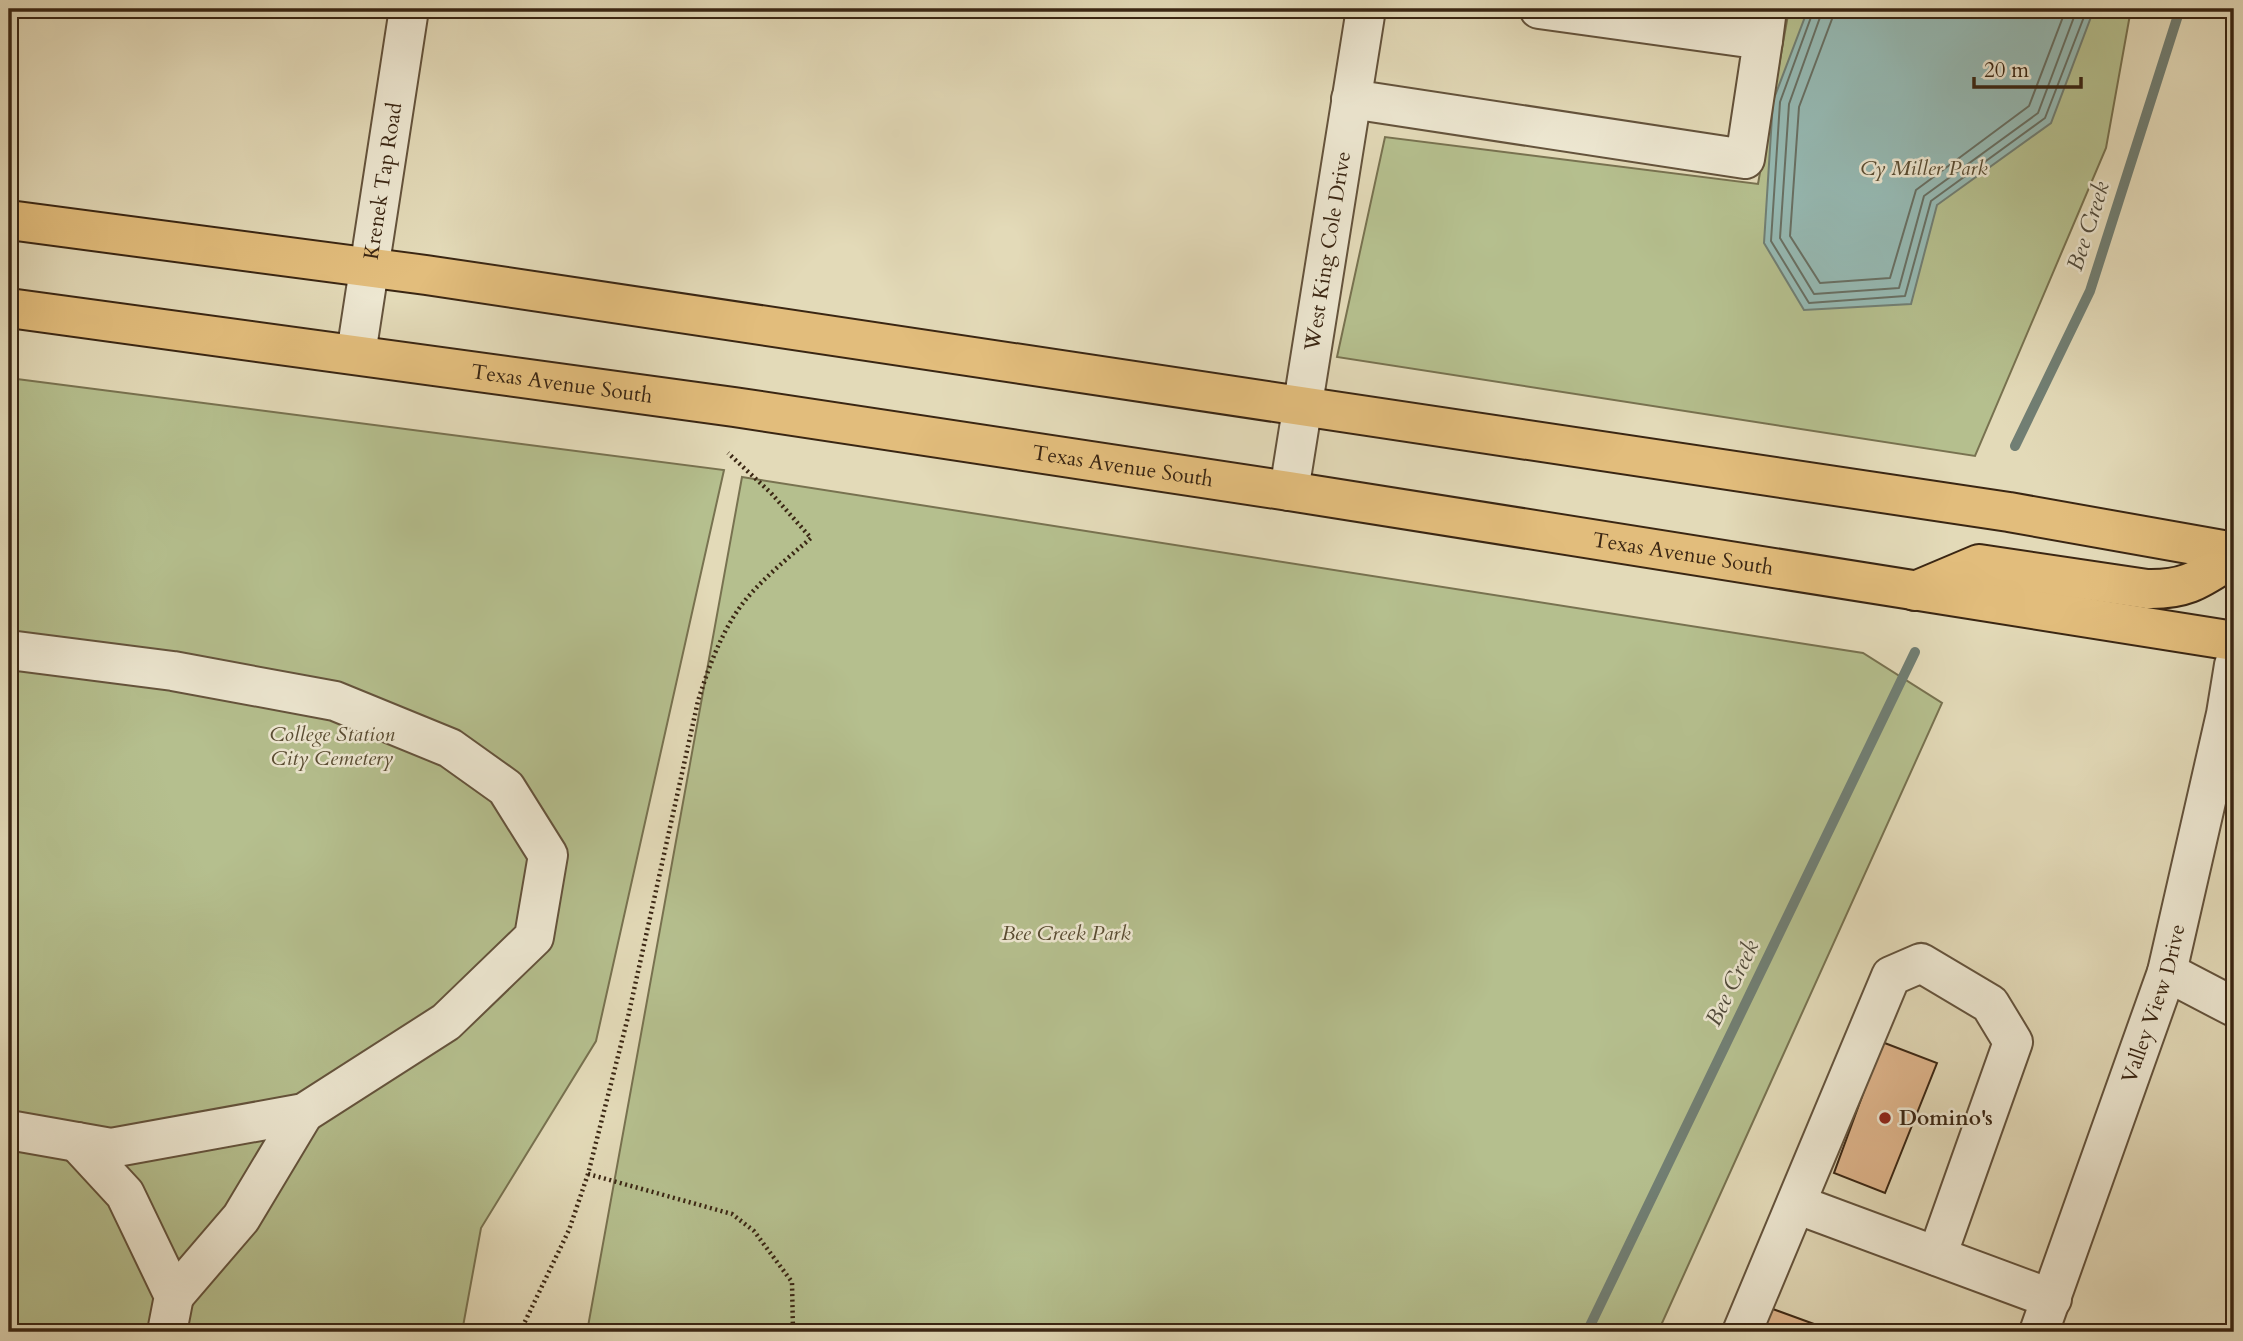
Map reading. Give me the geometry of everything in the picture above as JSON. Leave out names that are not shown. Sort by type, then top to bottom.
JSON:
[{"type":"main road","points":[[9,220],[369,268],[2009,512],[2234,555]]},
{"type":"main road","name":"Texas Avenue South","points":[[9,308],[734,407],[1289,491],[2234,640]]},
{"type":"main road","points":[[1915,591],[1979,564],[2147,589],[2172,589],[2194,582],[2234,555]]},
{"type":"street","name":"Krenek Tap Road","points":[[356,354],[409,9]]},
{"type":"street","name":"West King Cole Drive","points":[[1289,491],[1366,9]]},
{"type":"street","points":[[1351,99],[1745,159],[1765,24],[1539,9]]},
{"type":"street","points":[[9,650],[173,671],[335,701],[450,748],[506,788],[548,855],[534,937],[446,1022],[304,1113],[111,1148],[9,1130]]},
{"type":"street","name":"Valley View Drive","points":[[2045,1316],[2167,972],[2234,665]]},
{"type":"street","points":[[1742,1332],[1891,976],[1922,964],[1990,1004],[2013,1042],[1937,1256]]},
{"type":"street","points":[[2167,972],[2234,1007]]},
{"type":"street","points":[[170,1314],[241,1218],[304,1113]]},
{"type":"street","points":[[78,1142],[125,1194],[170,1314]]},
{"type":"street","points":[[1796,1204],[1937,1256],[2045,1316]]},
{"type":"path","points":[[520,1332],[569,1230],[588,1174],[628,1017],[706,675],[724,635],[746,600],[777,567],[811,538],[771,493],[728,453]]},
{"type":"path","points":[[588,1174],[732,1214],[754,1231],[792,1282],[793,1332]]},
{"type":"green space","name":"Cy Miller Park","points":[[1789,9],[2131,9],[2106,148],[1975,456],[1337,357],[1385,137],[1758,184]]},
{"type":"green space","name":"College Station City Cemetery","points":[[9,378],[724,470],[596,1041],[481,1228],[462,1332],[9,1332]]},
{"type":"green space","name":"Bee Creek Park","points":[[742,477],[1863,653],[1942,703],[1658,1332],[587,1332]]},
{"type":"water","points":[[1808,9],[2094,9],[2051,123],[1937,205],[1911,304],[1804,310],[1764,243],[1773,101]]},
{"type":"building","name":"Domino's","points":[[1882,1042],[1937,1063],[1885,1193],[1834,1173]]},
{"type":"building","points":[[1770,1308],[1836,1332],[1761,1332]]},
{"type":"waterway","name":"Bee Creek","points":[[2015,446],[2090,291],[2180,9]]},
{"type":"waterway","name":"Bee Creek","points":[[1587,1332],[1915,652]]},
{"type":"place","name":"Domino's","points":[[1885,1118]]}]
